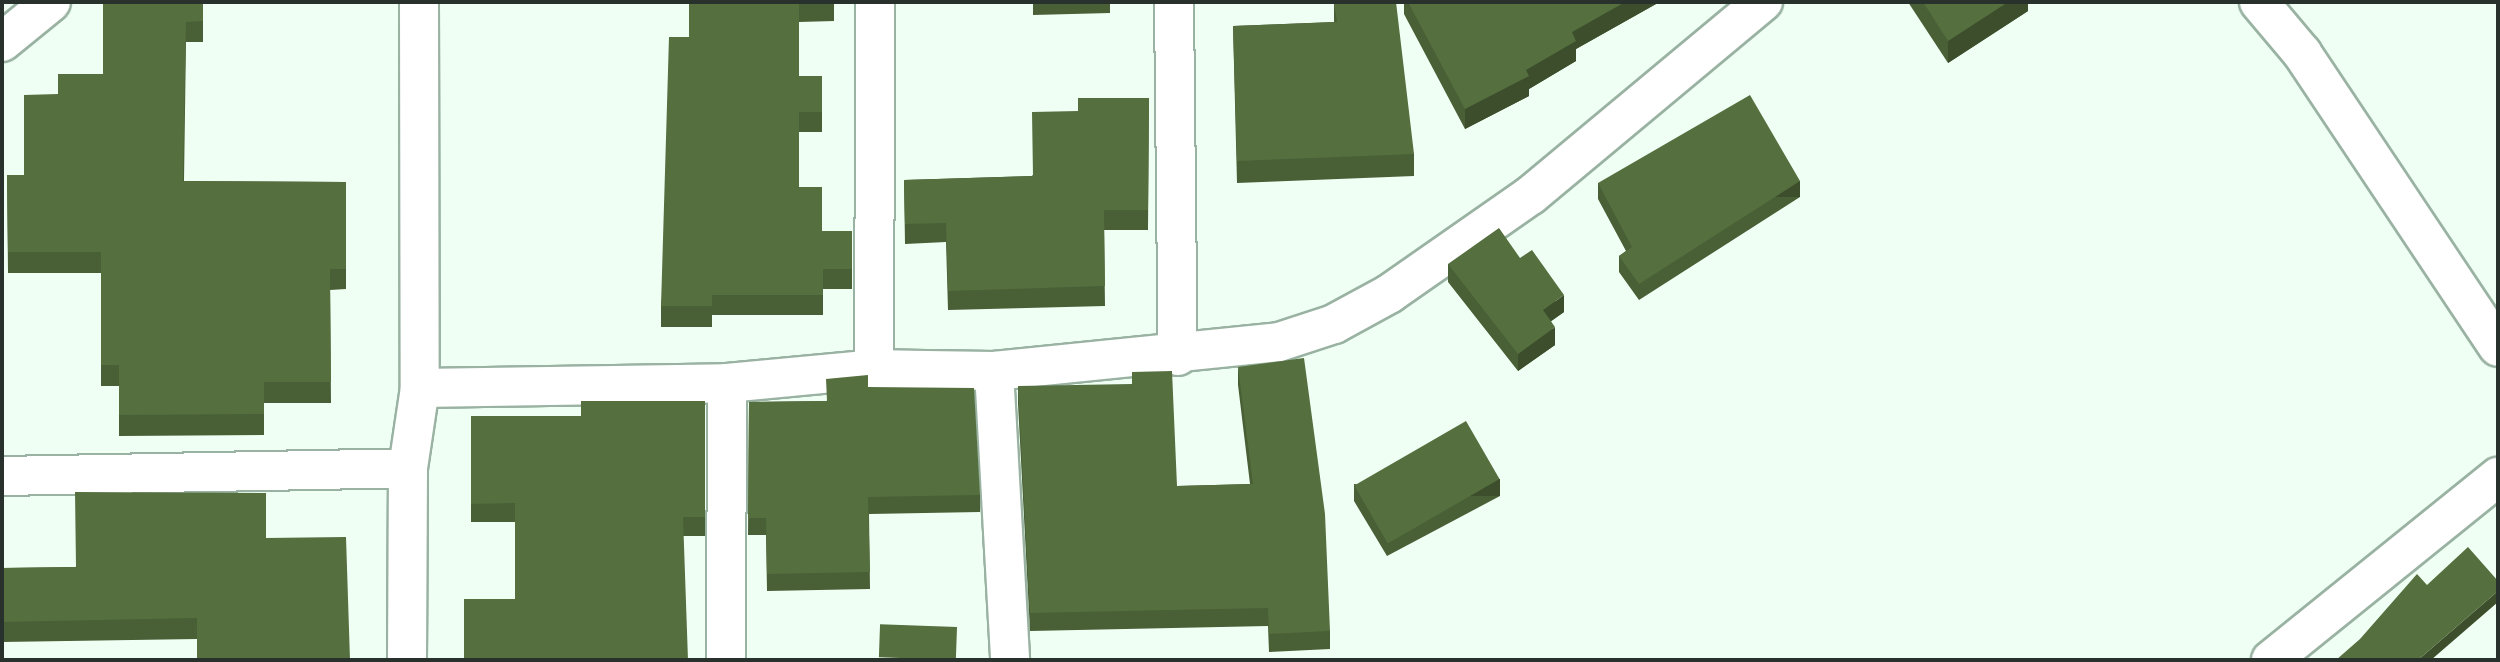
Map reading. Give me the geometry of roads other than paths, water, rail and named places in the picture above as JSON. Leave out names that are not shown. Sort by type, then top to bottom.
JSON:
[{"type":"street","points":[[2,42],[51,2]]},
{"type":"street","points":[[407,660],[408,468],[420,388],[419,2]]},
{"type":"street","points":[[874,369],[875,2]]},
{"type":"street","points":[[1174,2],[1178,356]]},
{"type":"street","points":[[420,388],[727,383],[874,369],[994,371],[1178,356],[1279,342],[1334,324],[1389,294],[1531,195],[1763,2]]},
{"type":"street","points":[[2259,2],[2302,53],[2498,347]]},
{"type":"street","points":[[994,371],[1010,660]]},
{"type":"street","points":[[726,660],[727,383]]},
{"type":"street","points":[[2,476],[408,468]]},
{"type":"street","points":[[2271,660],[2498,477]]}]
